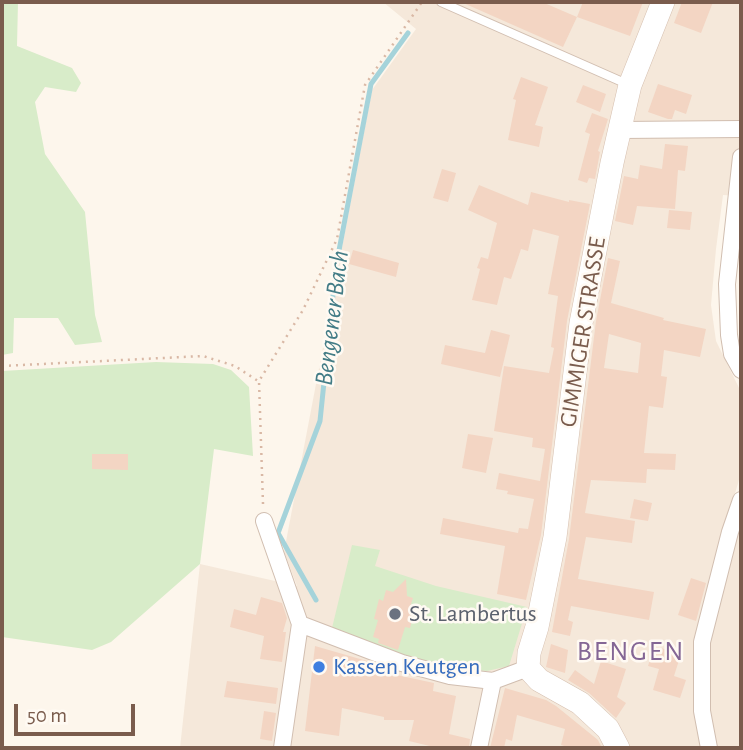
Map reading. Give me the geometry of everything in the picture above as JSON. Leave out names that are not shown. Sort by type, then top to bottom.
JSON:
[{"type":"street","name":"GIMMIGER STRASSE","points":[[528,668],[555,537],[581,323],[620,130],[631,86],[663,2]]},
{"type":"street","points":[[620,130],[741,129]]},
{"type":"street","points":[[741,157],[727,284],[732,354],[741,370]]},
{"type":"street","points":[[709,748],[702,711],[702,642],[730,532],[741,500]]},
{"type":"street","points":[[264,521],[300,624],[282,748]]},
{"type":"street","points":[[300,624],[402,663],[450,676],[494,681],[528,668],[539,680],[580,703],[608,729],[618,748]]},
{"type":"street","points":[[479,748],[494,681]]},
{"type":"lane","points":[[441,2],[631,86]]},
{"type":"path","points":[[264,521],[259,381],[303,310],[337,239],[365,85],[422,2]]},
{"type":"path","points":[[2,366],[203,356],[235,366],[259,381]]},
{"type":"shaded area","points":[[383,2],[741,2],[741,196],[723,195],[711,305],[716,341],[741,392],[741,473],[729,514],[741,515],[741,748],[180,748],[200,564],[297,586],[284,552],[372,90],[416,29]]},
{"type":"green space","points":[[2,2],[18,2],[17,46],[72,68],[81,83],[76,92],[45,87],[35,102],[45,154],[85,212],[95,315],[102,342],[75,345],[58,318],[14,318],[13,353],[2,355]]},
{"type":"green space","points":[[156,362],[213,364],[231,370],[249,387],[253,456],[214,449],[200,564],[111,642],[92,650],[2,637],[2,371]]},
{"type":"green space","points":[[352,545],[380,550],[375,566],[436,586],[527,607],[509,666],[487,671],[443,667],[412,660],[332,628]]},
{"type":"building","points":[[461,2],[542,2],[577,17],[563,47]]},
{"type":"building","points":[[583,2],[643,2],[630,36],[577,17]]},
{"type":"building","points":[[682,2],[713,2],[701,33],[674,23]]},
{"type":"building","points":[[521,77],[548,87],[535,125],[543,127],[539,147],[508,140],[516,100],[513,99]]},
{"type":"building","points":[[658,84],[692,95],[686,114],[675,110],[672,119],[668,119],[648,112]]},
{"type":"building","points":[[583,85],[606,94],[600,112],[576,102]]},
{"type":"building","points":[[592,113],[608,119],[598,151],[595,179],[589,178],[587,183],[578,180],[590,134],[585,132]]},
{"type":"building","points":[[665,144],[688,146],[685,171],[678,170],[675,209],[637,206],[633,225],[615,221],[624,176],[638,179],[640,165],[662,169]]},
{"type":"building","points":[[442,169],[456,173],[448,202],[433,198]]},
{"type":"building","points":[[479,185],[528,205],[531,192],[569,202],[590,204],[567,321],[541,535],[526,600],[497,594],[505,546],[440,534],[443,518],[518,533],[519,528],[528,529],[534,499],[496,489],[499,473],[540,481],[545,449],[532,447],[533,438],[494,431],[504,366],[549,373],[558,296],[548,294],[559,236],[533,229],[528,251],[521,249],[511,279],[504,277],[497,305],[472,300],[480,269],[477,268],[481,257],[488,259],[497,223],[468,210]]},
{"type":"building","points":[[669,210],[692,212],[690,230],[667,228]]},
{"type":"building","points":[[353,250],[399,263],[396,277],[349,264]]},
{"type":"building","points":[[608,258],[620,261],[611,303],[664,318],[663,320],[706,329],[700,357],[664,350],[661,376],[667,377],[663,408],[649,406],[644,453],[676,454],[675,470],[647,469],[646,483],[591,480],[585,513],[635,521],[632,543],[586,537],[578,579],[654,592],[649,620],[571,606],[568,620],[573,622],[570,636],[552,632],[569,539],[596,321]],"holes":[[[609,334],[641,343],[638,373],[604,368]]]},
{"type":"building","points":[[491,330],[510,335],[500,377],[441,364],[445,345],[485,353]]},
{"type":"building","points":[[468,434],[493,438],[486,473],[462,468]]},
{"type":"building","points":[[92,454],[128,454],[128,470],[92,469]]},
{"type":"building","points":[[634,499],[652,503],[648,521],[630,518]]},
{"type":"building","points":[[691,578],[706,583],[696,621],[678,615]]},
{"type":"building","name":"St. Lambertus","points":[[406,579],[407,596],[413,598],[410,607],[415,609],[410,628],[405,627],[398,650],[378,643],[379,639],[373,637],[378,620],[374,619],[379,599],[383,601],[386,590],[393,592]]},
{"type":"building","points":[[261,597],[282,603],[287,618],[283,632],[286,632],[282,662],[260,659],[264,636],[230,627],[234,609],[256,615]]},
{"type":"building","points":[[551,644],[568,650],[565,673],[546,667]]},
{"type":"building","points":[[315,646],[367,661],[393,671],[392,674],[434,683],[433,691],[456,696],[449,734],[470,739],[469,748],[438,748],[409,741],[414,720],[384,720],[384,717],[342,708],[339,736],[305,731]]},
{"type":"building","points":[[654,646],[681,654],[674,676],[686,680],[680,698],[653,690],[659,669],[648,666]]},
{"type":"building","points":[[601,661],[626,669],[617,697],[626,703],[616,718],[589,693],[568,680],[575,670],[594,684]]},
{"type":"building","points":[[227,681],[278,688],[276,704],[224,697]]},
{"type":"building","points":[[505,688],[546,700],[556,706],[598,740],[602,748],[570,748],[561,745],[565,729],[517,715],[512,741],[506,739],[504,748],[490,748]]},
{"type":"building","points":[[264,711],[276,713],[272,741],[260,739]]},
{"type":"waterway","name":"Bengener Bach","points":[[316,600],[278,533],[320,421],[336,266],[371,84],[408,33]]},
{"type":"place","name":"St. Lambertus","points":[[395,614]]},
{"type":"place","name":"Kassen Keutgen","points":[[319,667]]},
{"type":"district","name":"BENGEN","points":[[631,652]]}]
